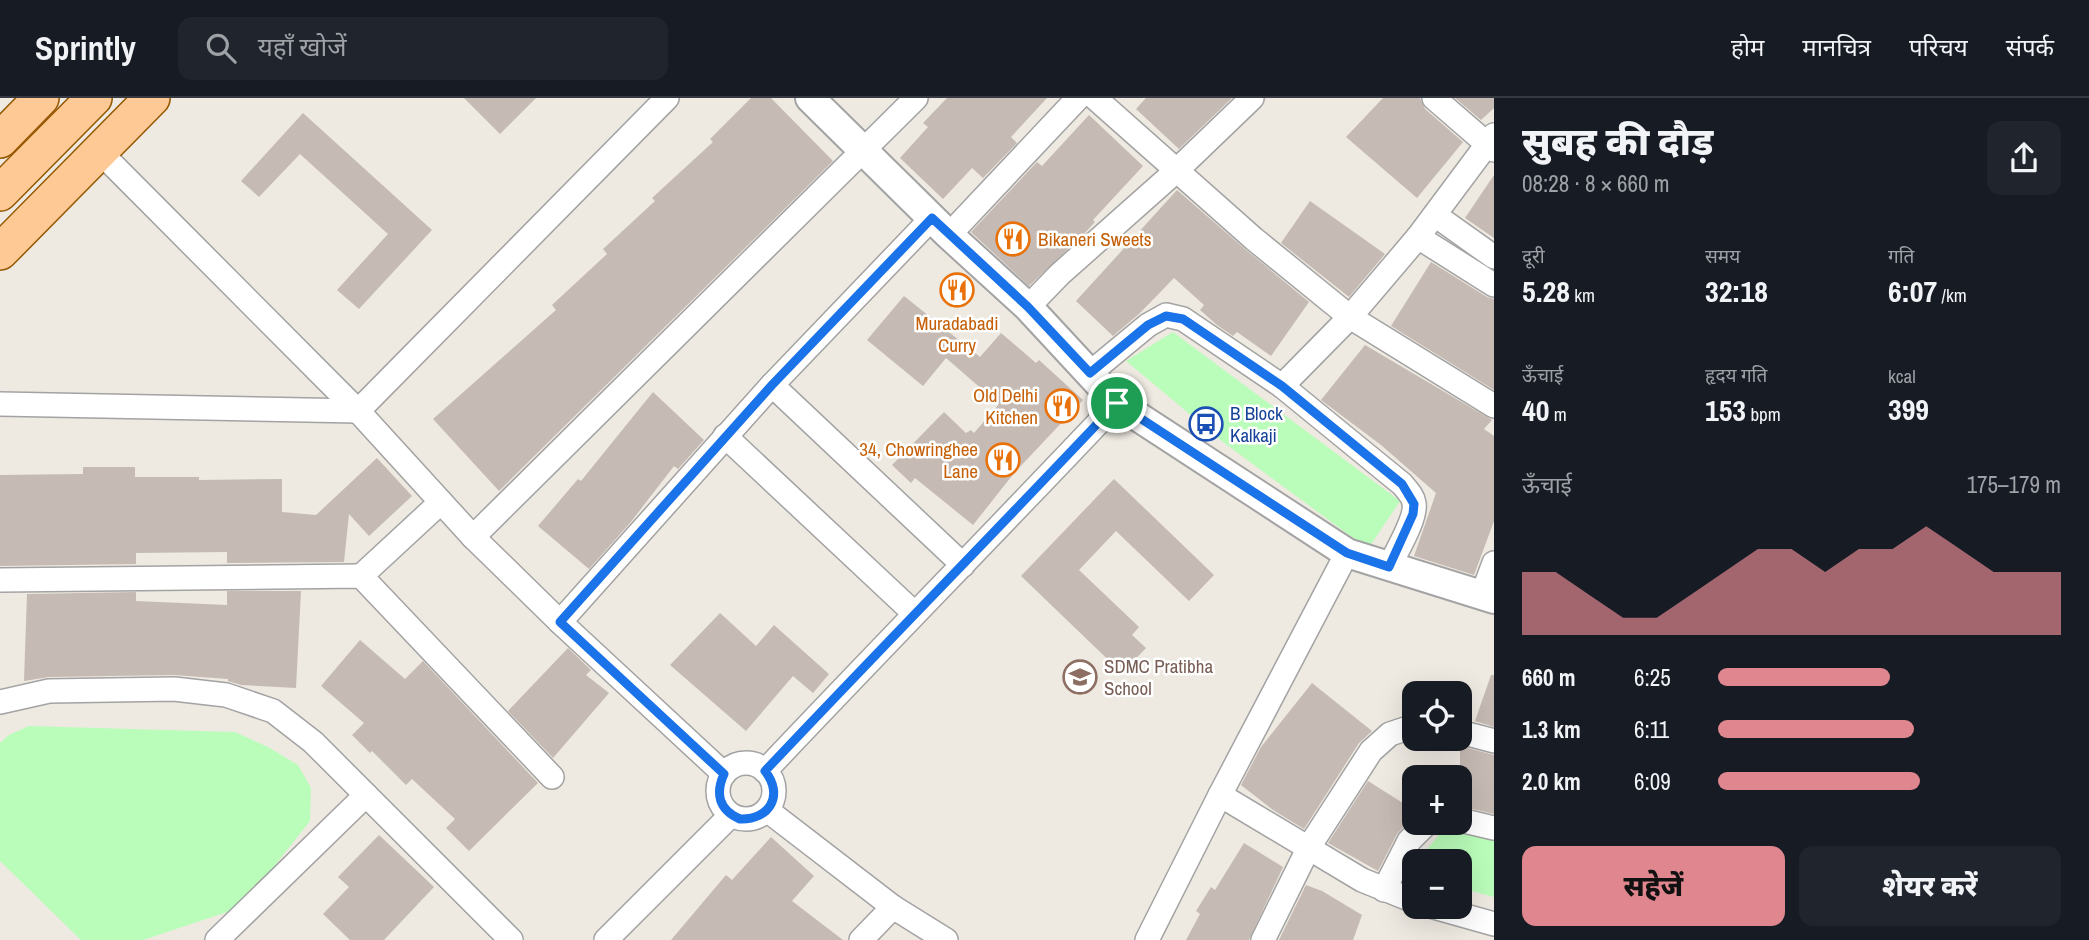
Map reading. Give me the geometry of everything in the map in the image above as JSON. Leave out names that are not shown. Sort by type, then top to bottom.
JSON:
[{"type":"main road","points":[[0,139],[41,98]]},
{"type":"main road","points":[[0,193],[94,98]]},
{"type":"main road","points":[[0,252],[152,98]]},
{"type":"street","points":[[0,404],[358,411],[667,98]]},
{"type":"street","points":[[810,98],[940,226],[1028,307],[1117,403],[1347,553],[1488,597],[1494,563]]},
{"type":"street","points":[[474,537],[916,98]]},
{"type":"street","points":[[560,622],[772,385],[1078,98]]},
{"type":"street","points":[[1095,98],[1254,239],[1350,317],[1494,406]]},
{"type":"street","points":[[1028,307],[1060,274],[1176,171],[1252,98]]},
{"type":"street","points":[[1282,386],[1350,317],[1418,237],[1491,144],[1434,98]]},
{"type":"street","points":[[100,152],[358,411],[474,537],[560,622],[724,774]]},
{"type":"street","points":[[1435,215],[1494,257]]},
{"type":"street","points":[[1418,237],[1494,285]]},
{"type":"street","points":[[1090,373],[1148,325],[1166,316],[1183,319],[1282,386],[1402,484],[1414,504],[1413,514],[1389,567]]},
{"type":"street","points":[[772,385],[963,565]]},
{"type":"street","points":[[765,771],[1117,403]]},
{"type":"street","points":[[725,436],[914,613]]},
{"type":"street","points":[[0,580],[361,576],[441,502]]},
{"type":"street","points":[[1147,940],[1347,553]]},
{"type":"street","points":[[361,576],[552,778]]},
{"type":"street","points":[[0,702],[49,691],[174,689],[226,695],[273,711],[313,742],[511,940]]},
{"type":"street","points":[[1263,940],[1309,847],[1371,751],[1390,734],[1402,730]]},
{"type":"street","points":[[1472,735],[1494,741]]},
{"type":"street","points":[[741,764],[755,764],[765,771],[772,779],[775,789],[767,810],[748,819],[731,815],[723,808],[719,799],[719,786],[724,774],[741,764]]},
{"type":"street","points":[[217,940],[366,795]]},
{"type":"street","points":[[1220,795],[1384,890],[1402,897]]},
{"type":"street","points":[[767,810],[893,907],[946,940]]},
{"type":"street","points":[[606,940],[731,815]]},
{"type":"street","points":[[1472,823],[1494,828]]},
{"type":"street","points":[[1384,890],[1409,841],[1415,835]]},
{"type":"street","points":[[861,940],[893,907]]},
{"type":"street","points":[[1472,918],[1494,924]]},
{"type":"green space","points":[[1173,332],[1400,501],[1368,549],[1223,442],[1126,361]]},
{"type":"green space","points":[[29,726],[235,732],[298,765],[311,788],[310,821],[242,907],[143,940],[81,940],[0,861],[0,743],[9,735]]},
{"type":"green space","points":[[1472,832],[1494,837],[1494,897],[1472,891],[1472,849],[1427,849],[1439,835],[1472,835]]},
{"type":"building","points":[[464,98],[536,98],[500,134]]},
{"type":"building","points":[[751,98],[771,98],[833,161],[499,491],[433,419],[556,310],[552,305],[607,254],[603,249],[655,201],[652,198],[713,142],[710,139]]},
{"type":"building","points":[[947,98],[1047,98],[1011,137],[1017,143],[983,178],[972,168],[943,199],[900,158],[928,127],[923,123]]},
{"type":"building","points":[[1146,98],[1232,98],[1179,149],[1136,109]]},
{"type":"building","points":[[1383,98],[1420,98],[1425,109],[1463,142],[1417,198],[1346,137]]},
{"type":"building","points":[[1455,98],[1494,98],[1494,108],[1481,120]]},
{"type":"building","points":[[303,113],[432,230],[359,309],[337,290],[388,234],[300,154],[259,197],[241,181]]},
{"type":"building","points":[[1089,115],[1143,166],[1093,220],[1095,222],[1082,236],[1029,286],[971,232],[1037,162],[1042,166]]},
{"type":"building","points":[[1494,175],[1494,238],[1465,218]]},
{"type":"building","points":[[1177,190],[1309,302],[1271,356],[1237,332],[1233,336],[1217,325],[1200,310],[1204,305],[1174,278],[1113,336],[1076,301]]},
{"type":"building","points":[[1310,201],[1385,254],[1349,297],[1281,243]]},
{"type":"building","points":[[1431,262],[1494,299],[1494,390],[1391,326]]},
{"type":"building","points":[[904,296],[980,357],[1001,333],[1036,363],[1039,360],[1083,400],[1015,472],[973,525],[915,478],[911,483],[892,465],[944,412],[966,433],[971,430],[974,433],[999,404],[946,358],[923,386],[867,340]]},
{"type":"building","points":[[1365,345],[1492,420],[1484,429],[1494,436],[1494,521],[1474,575],[1414,556],[1436,493],[1381,445],[1321,400]]},
{"type":"building","points":[[653,392],[704,440],[678,469],[674,466],[630,523],[589,569],[538,526],[578,479],[581,481]]},
{"type":"building","points":[[377,458],[412,496],[369,536],[349,514],[344,562],[227,563],[227,552],[136,553],[136,564],[0,566],[0,475],[83,474],[83,467],[135,467],[135,477],[199,477],[199,480],[282,479],[282,512],[316,515]]},
{"type":"building","points":[[1114,479],[1214,575],[1189,601],[1116,531],[1079,570],[1139,627],[1132,635],[1146,648],[1122,673],[1021,576]]},
{"type":"building","points":[[227,591],[301,591],[296,688],[241,685],[228,679],[174,675],[49,677],[24,681],[27,594],[136,592],[136,601],[227,605]]},
{"type":"building","points":[[720,613],[756,646],[774,625],[829,674],[813,693],[793,676],[746,731],[670,665]]},
{"type":"building","points":[[360,640],[405,679],[423,661],[538,783],[469,851],[446,828],[455,819],[412,779],[406,785],[372,751],[370,753],[352,735],[364,723],[321,686]]},
{"type":"building","points":[[568,648],[591,670],[586,675],[609,693],[553,758],[508,711]]},
{"type":"building","points":[[1491,675],[1494,675],[1494,727],[1475,721]]},
{"type":"building","points":[[1312,683],[1372,731],[1359,743],[1304,829],[1273,810],[1241,785],[1261,747]]},
{"type":"building","points":[[1472,749],[1494,755],[1494,814],[1472,809],[1472,765],[1460,765],[1460,751]]},
{"type":"building","points":[[1368,781],[1402,802],[1402,829],[1378,871],[1328,843]]},
{"type":"building","points":[[379,835],[434,887],[384,940],[350,940],[323,914],[349,887],[338,877]]},
{"type":"building","points":[[771,837],[814,876],[792,901],[843,940],[671,940],[726,875],[732,880]]},
{"type":"building","points":[[1244,843],[1283,867],[1249,940],[1186,940],[1200,914],[1196,911],[1211,887],[1215,890]]},
{"type":"building","points":[[1306,885],[1322,891],[1362,915],[1353,940],[1279,940]]},
{"type":"place","name":"Bikaneri Sweets","points":[[1013,239]]},
{"type":"place","name":"Muradabadi Curry","points":[[957,290]]},
{"type":"place","name":"Old Delhi Kitchen","points":[[1062,406]]},
{"type":"place","name":"B Block Kalkaji","points":[[1206,424]]},
{"type":"place","name":"34, Chowringhee Lane","points":[[1003,460]]},
{"type":"place","name":"SDMC Pratibha School","points":[[1080,677]]},
{"type":"route","points":[[932,218],[1028,307],[1090,373],[1148,325],[1166,316],[1183,319],[1282,386],[1402,484],[1410,494],[1414,504],[1413,514],[1389,567],[1347,553],[1117,403],[765,771],[772,779],[775,789],[773,800],[759,816],[740,819],[723,808],[719,799],[719,786],[724,774],[560,622],[725,436],[932,218]]}]
